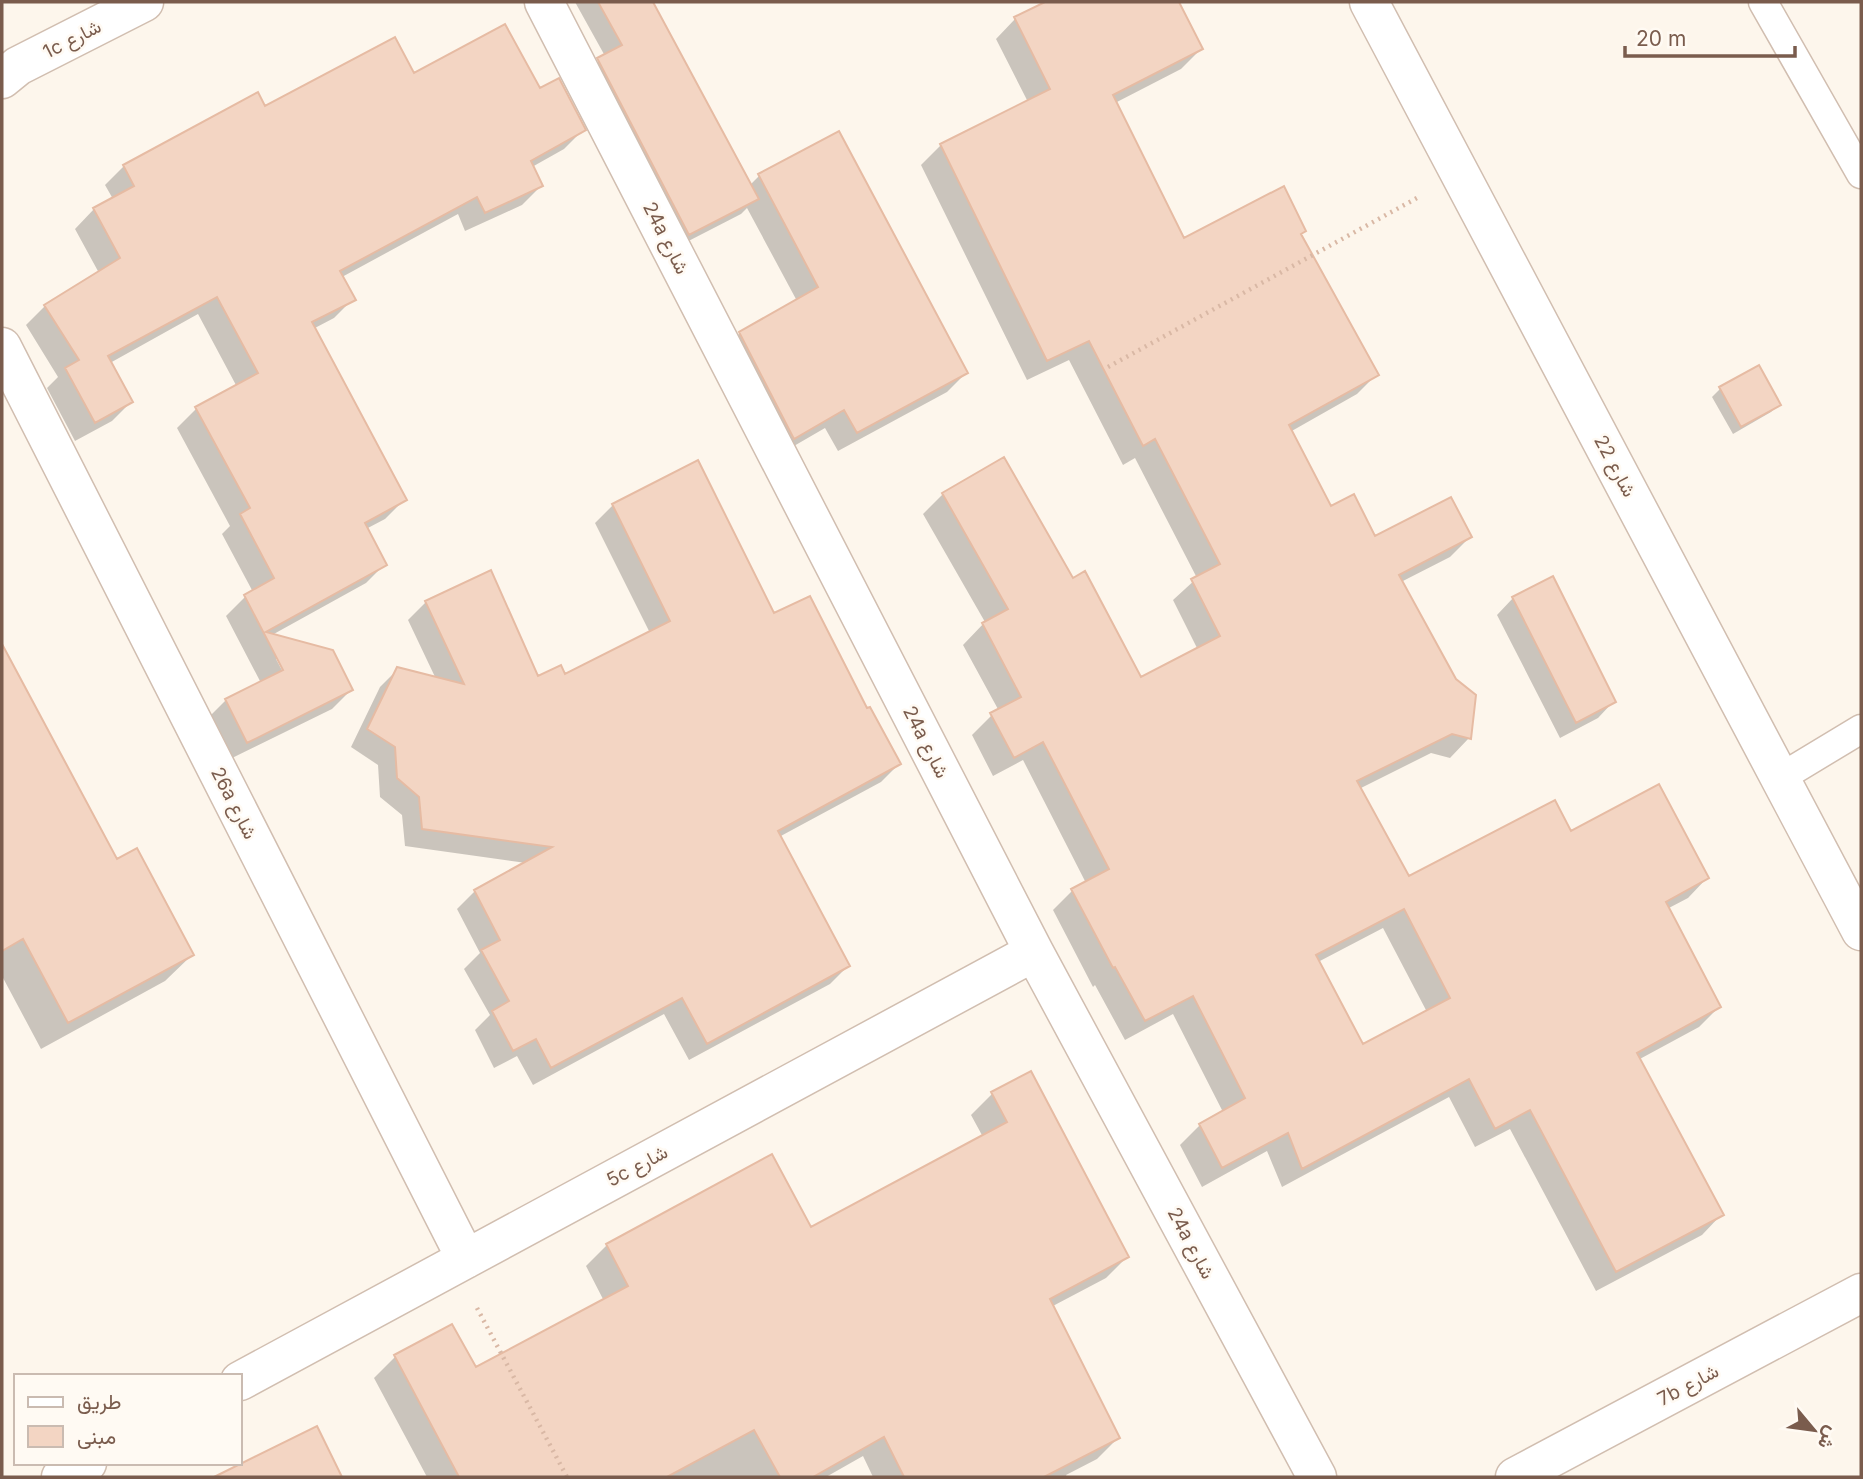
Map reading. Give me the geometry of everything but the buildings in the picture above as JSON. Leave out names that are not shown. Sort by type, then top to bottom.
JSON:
[{"type":"street","name":"1c شارع","points":[[2,79],[18,66],[144,2]]},
{"type":"street","name":"24a شارع","points":[[544,2],[1034,952],[1317,1477]]},
{"type":"street","name":"شارع 22","points":[[1369,2],[1780,778],[1860,923]]},
{"type":"street","name":"26a شارع","points":[[2,347],[460,1262]]},
{"type":"street","name":"5c شارع","points":[[242,1380],[1034,952]]},
{"type":"street","name":"7b شارع","points":[[1515,1477],[1861,1293]]},
{"type":"street","points":[[61,1477],[83,1465]]},
{"type":"lane","points":[[1763,2],[1861,174]]},
{"type":"lane","points":[[1780,778],[1861,729]]},
{"type":"path","points":[[1108,367],[1461,174]]},
{"type":"path","points":[[460,1262],[567,1477]]}]
